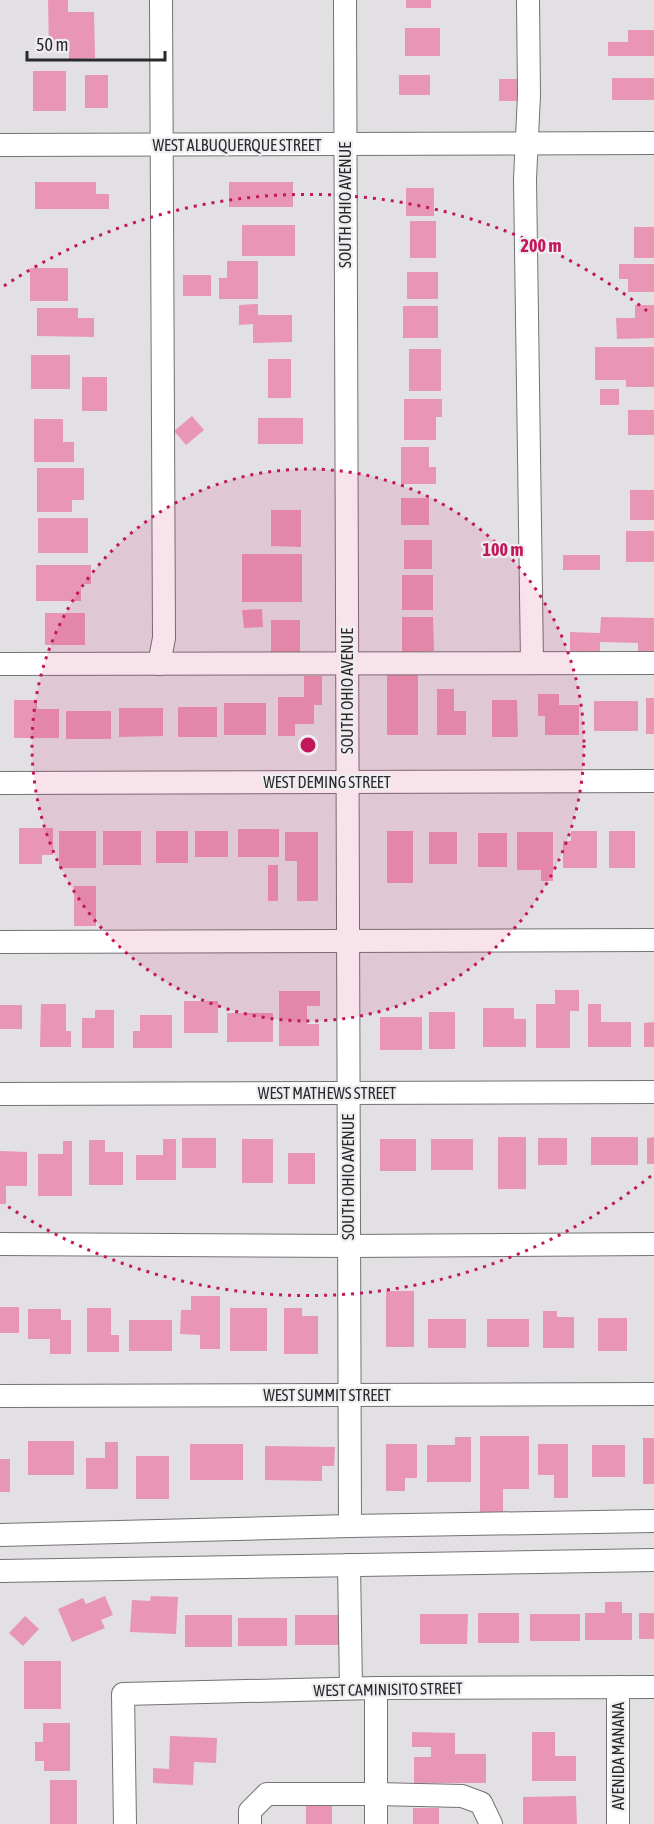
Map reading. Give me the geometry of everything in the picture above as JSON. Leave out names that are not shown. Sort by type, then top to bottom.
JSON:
[{"type":"street","points":[[159,664],[164,638],[161,0]]},
{"type":"street","name":"SOUTH OHIO AVENUE","points":[[345,0],[350,1526]]},
{"type":"street","points":[[528,0],[529,95],[525,179],[532,663]]},
{"type":"street","name":"WEST ALBUQUERQUE STREET","points":[[0,145],[654,143]]},
{"type":"street","points":[[0,664],[654,663]]},
{"type":"street","name":"WEST DEMING STREET","points":[[0,783],[654,781]]},
{"type":"street","points":[[0,942],[654,940]]},
{"type":"street","name":"WEST MATHEWS STREET","points":[[0,1094],[654,1092]]},
{"type":"street","points":[[0,1244],[348,1246],[654,1244]]},
{"type":"street","name":"WEST SUMMIT STREET","points":[[0,1396],[654,1394]]},
{"type":"street","points":[[0,1535],[654,1521]]},
{"type":"street","points":[[0,1571],[654,1560]]},
{"type":"street","points":[[349,1565],[351,1688]]},
{"type":"street","name":"WEST CAMINISITO STREET","points":[[125,1824],[123,1694],[351,1688],[654,1687]]},
{"type":"street","points":[[376,1688],[376,1824]]},
{"type":"street","name":"AVENIDA MANANA","points":[[618,1688],[618,1824]]},
{"type":"street","points":[[250,1824],[250,1811],[267,1794],[462,1796],[481,1803],[491,1824]]},
{"type":"building","points":[[48,0],[68,0],[68,12],[94,12],[95,58],[69,59],[69,48],[49,48]]},
{"type":"building","points":[[406,0],[431,0],[431,8],[406,8]]},
{"type":"building","points":[[405,28],[440,28],[440,56],[405,56]]},
{"type":"building","points":[[628,30],[654,30],[654,56],[608,56],[608,42],[628,42]]},
{"type":"building","points":[[33,71],[66,71],[66,111],[33,111]]},
{"type":"building","points":[[85,75],[108,75],[108,108],[85,108]]},
{"type":"building","points":[[399,75],[430,75],[430,95],[399,95]]},
{"type":"building","points":[[612,78],[654,78],[654,100],[612,100]]},
{"type":"building","points":[[499,79],[517,79],[517,101],[499,101]]},
{"type":"building","points":[[35,182],[96,182],[96,194],[109,194],[109,209],[35,209]]},
{"type":"building","points":[[229,182],[293,182],[293,207],[229,207]]},
{"type":"building","points":[[406,188],[434,188],[434,216],[406,216]]},
{"type":"building","points":[[410,221],[436,221],[436,258],[410,258]]},
{"type":"building","points":[[242,225],[295,225],[295,256],[242,256]]},
{"type":"building","points":[[634,227],[654,227],[654,258],[634,258]]},
{"type":"building","points":[[227,261],[258,261],[258,299],[219,299],[219,278],[227,278]]},
{"type":"building","points":[[619,264],[654,264],[654,292],[628,292],[628,279],[619,279]]},
{"type":"building","points":[[30,268],[68,268],[68,301],[30,301]]},
{"type":"building","points":[[407,272],[438,272],[438,299],[407,299]]},
{"type":"building","points":[[183,275],[211,275],[211,296],[183,296]]},
{"type":"building","points":[[258,304],[258,315],[292,315],[292,342],[253,343],[253,324],[239,325],[239,305]]},
{"type":"building","points":[[635,305],[654,305],[654,338],[617,339],[616,318],[635,318]]},
{"type":"building","points":[[403,306],[438,306],[438,338],[403,338]]},
{"type":"building","points":[[37,308],[78,308],[78,318],[94,318],[94,337],[37,336]]},
{"type":"building","points":[[595,347],[654,347],[654,387],[626,387],[626,380],[595,380]]},
{"type":"building","points":[[409,349],[441,349],[441,391],[409,391]]},
{"type":"building","points":[[31,355],[70,355],[70,389],[31,389]]},
{"type":"building","points":[[268,359],[291,359],[291,398],[268,398]]},
{"type":"building","points":[[82,377],[107,377],[107,411],[82,411]]},
{"type":"building","points":[[600,389],[619,389],[619,405],[600,405]]},
{"type":"building","points":[[404,399],[442,399],[442,417],[436,417],[436,440],[404,440]]},
{"type":"building","points":[[628,410],[654,410],[654,435],[628,435]]},
{"type":"building","points":[[192,416],[204,430],[186,445],[174,431]]},
{"type":"building","points":[[258,418],[303,418],[303,444],[258,444]]},
{"type":"building","points":[[34,419],[63,419],[63,442],[74,442],[74,462],[34,462]]},
{"type":"building","points":[[401,447],[429,447],[429,467],[436,467],[436,484],[401,484]]},
{"type":"building","points":[[37,468],[84,468],[84,500],[72,500],[72,512],[37,512]]},
{"type":"building","points":[[630,490],[654,490],[654,520],[630,520]]},
{"type":"building","points":[[401,498],[429,498],[429,525],[401,525]]},
{"type":"building","points":[[271,510],[301,510],[301,547],[271,546]]},
{"type":"building","points":[[38,518],[88,518],[88,553],[38,553]]},
{"type":"building","points":[[626,531],[654,531],[654,562],[626,562]]},
{"type":"building","points":[[404,540],[432,540],[432,569],[404,569]]},
{"type":"building","points":[[242,554],[302,554],[302,602],[242,602]]},
{"type":"building","points":[[563,555],[600,555],[600,570],[563,570]]},
{"type":"building","points":[[36,565],[91,565],[91,584],[81,584],[81,601],[36,601]]},
{"type":"building","points":[[402,575],[433,575],[433,610],[402,610]]},
{"type":"building","points":[[262,609],[263,627],[244,628],[242,610]]},
{"type":"building","points":[[45,613],[85,613],[85,645],[45,645]]},
{"type":"building","points":[[402,617],[433,617],[434,651],[402,652]]},
{"type":"building","points":[[601,617],[654,618],[654,652],[638,652],[638,643],[600,642],[600,653],[570,652],[570,632],[600,633]]},
{"type":"building","points":[[271,620],[300,620],[300,653],[271,653]]},
{"type":"building","points":[[387,675],[418,675],[418,735],[387,735]]},
{"type":"building","points":[[304,676],[322,676],[322,705],[314,705],[314,724],[295,724],[295,736],[278,736],[278,697],[304,697]]},
{"type":"building","points":[[437,689],[454,689],[454,711],[466,711],[466,735],[437,735]]},
{"type":"building","points":[[538,694],[559,694],[559,705],[579,705],[579,735],[545,735],[545,716],[538,716]]},
{"type":"building","points":[[646,698],[654,698],[654,734],[646,734]]},
{"type":"building","points":[[14,700],[37,700],[37,709],[59,709],[59,738],[14,738]]},
{"type":"building","points":[[492,700],[517,700],[518,737],[492,737]]},
{"type":"building","points":[[594,701],[638,701],[638,731],[594,731]]},
{"type":"building","points":[[224,703],[266,703],[266,735],[224,735]]},
{"type":"building","points":[[178,707],[217,707],[217,737],[178,737]]},
{"type":"building","points":[[119,708],[163,708],[163,736],[119,737]]},
{"type":"building","points":[[66,711],[111,711],[111,739],[66,739]]},
{"type":"building","points":[[19,828],[53,828],[53,855],[42,855],[42,864],[19,864]]},
{"type":"building","points":[[238,829],[279,829],[279,857],[238,857]]},
{"type":"building","points":[[59,831],[96,831],[96,868],[59,868]]},
{"type":"building","points":[[103,831],[141,831],[141,865],[103,865]]},
{"type":"building","points":[[156,831],[188,831],[188,863],[156,863]]},
{"type":"building","points":[[195,831],[228,831],[228,857],[195,857]]},
{"type":"building","points":[[387,831],[413,831],[413,883],[387,883]]},
{"type":"building","points":[[571,831],[597,831],[597,868],[563,868],[563,841],[571,841]]},
{"type":"building","points":[[609,831],[635,831],[635,868],[609,868]]},
{"type":"building","points":[[285,832],[318,832],[318,901],[297,901],[297,861],[285,861]]},
{"type":"building","points":[[429,832],[457,832],[457,864],[429,864]]},
{"type":"building","points":[[517,832],[553,832],[553,881],[541,881],[541,870],[517,870]]},
{"type":"building","points":[[478,833],[507,833],[507,867],[478,867]]},
{"type":"building","points":[[268,865],[278,865],[278,901],[268,901]]},
{"type":"building","points":[[74,886],[96,886],[96,926],[74,926]]},
{"type":"building","points":[[555,990],[579,990],[579,1011],[570,1011],[570,1048],[536,1048],[536,1004],[555,1004]]},
{"type":"building","points":[[279,991],[320,991],[320,1006],[307,1006],[307,1024],[319,1024],[319,1046],[279,1046]]},
{"type":"building","points":[[184,1001],[218,1001],[218,1033],[184,1033]]},
{"type":"building","points":[[41,1004],[66,1004],[66,1031],[71,1031],[71,1047],[40,1047]]},
{"type":"building","points":[[588,1004],[601,1004],[601,1022],[631,1022],[631,1047],[588,1047]]},
{"type":"building","points":[[0,1005],[22,1005],[22,1029],[0,1029]]},
{"type":"building","points":[[483,1008],[514,1008],[514,1019],[526,1019],[526,1047],[483,1047]]},
{"type":"building","points":[[95,1010],[114,1010],[114,1048],[82,1048],[82,1018],[95,1018]]},
{"type":"building","points":[[429,1012],[455,1012],[455,1049],[429,1049]]},
{"type":"building","points":[[227,1013],[273,1013],[273,1042],[227,1042]]},
{"type":"building","points":[[140,1015],[172,1015],[172,1048],[133,1048],[133,1031],[140,1031]]},
{"type":"building","points":[[380,1017],[422,1017],[422,1050],[380,1050]]},
{"type":"building","points":[[654,1022],[654,1047],[644,1047],[644,1023]]},
{"type":"building","points":[[498,1137],[526,1137],[526,1189],[498,1189]]},
{"type":"building","points":[[591,1137],[638,1137],[638,1165],[591,1165]]},
{"type":"building","points":[[654,1137],[654,1164],[647,1164],[647,1138]]},
{"type":"building","points":[[182,1138],[216,1138],[216,1168],[182,1168]]},
{"type":"building","points":[[538,1138],[567,1138],[567,1165],[538,1165]]},
{"type":"building","points":[[163,1139],[176,1139],[176,1180],[136,1180],[136,1155],[163,1155]]},
{"type":"building","points":[[242,1139],[273,1139],[273,1183],[242,1183]]},
{"type":"building","points":[[380,1139],[416,1139],[416,1171],[380,1171]]},
{"type":"building","points":[[431,1139],[473,1139],[473,1170],[431,1170]]},
{"type":"building","points":[[89,1140],[105,1140],[105,1152],[123,1152],[123,1185],[89,1185]]},
{"type":"building","points":[[63,1141],[72,1141],[72,1196],[38,1196],[38,1154],[63,1154]]},
{"type":"building","points":[[0,1151],[27,1152],[27,1186],[6,1186],[6,1204],[0,1204]]},
{"type":"building","points":[[288,1153],[315,1153],[315,1184],[288,1184]]},
{"type":"building","points":[[386,1291],[414,1291],[414,1347],[386,1347]]},
{"type":"building","points":[[191,1296],[220,1296],[220,1349],[200,1349],[200,1335],[180,1334],[181,1310],[191,1310]]},
{"type":"building","points":[[0,1307],[19,1307],[19,1333],[0,1333]]},
{"type":"building","points":[[87,1308],[111,1308],[111,1335],[119,1335],[119,1352],[87,1352]]},
{"type":"building","points":[[230,1308],[267,1308],[267,1351],[230,1351]]},
{"type":"building","points":[[284,1308],[302,1308],[302,1316],[318,1316],[318,1354],[284,1354]]},
{"type":"building","points":[[28,1309],[61,1309],[61,1320],[71,1320],[71,1354],[50,1354],[50,1339],[28,1339]]},
{"type":"building","points":[[543,1311],[557,1311],[557,1317],[574,1317],[574,1348],[543,1348]]},
{"type":"building","points":[[598,1318],[627,1318],[627,1351],[598,1351]]},
{"type":"building","points":[[428,1319],[466,1319],[466,1348],[428,1348]]},
{"type":"building","points":[[487,1319],[529,1319],[529,1347],[487,1347]]},
{"type":"building","points":[[129,1320],[172,1320],[172,1351],[129,1351]]},
{"type":"building","points":[[480,1436],[529,1436],[529,1489],[503,1489],[503,1515],[480,1515]]},
{"type":"building","points":[[455,1437],[471,1437],[471,1482],[427,1482],[427,1445],[455,1445]]},
{"type":"building","points":[[643,1438],[654,1438],[654,1484],[643,1484]]},
{"type":"building","points":[[28,1441],[74,1441],[74,1475],[28,1475]]},
{"type":"building","points":[[105,1442],[118,1442],[118,1489],[86,1489],[86,1458],[105,1458]]},
{"type":"building","points":[[190,1444],[243,1444],[243,1480],[190,1480]]},
{"type":"building","points":[[386,1444],[417,1444],[417,1478],[405,1478],[405,1491],[386,1491]]},
{"type":"building","points":[[538,1444],[568,1444],[568,1498],[554,1498],[554,1475],[538,1475]]},
{"type":"building","points":[[592,1445],[625,1445],[625,1477],[592,1477]]},
{"type":"building","points":[[265,1446],[335,1447],[334,1466],[322,1466],[322,1481],[265,1480]]},
{"type":"building","points":[[136,1456],[169,1456],[169,1499],[136,1499]]},
{"type":"building","points":[[0,1459],[10,1459],[10,1492],[0,1492]]},
{"type":"building","points":[[105,1596],[113,1615],[101,1620],[105,1628],[72,1642],[58,1609],[83,1598],[86,1604]]},
{"type":"building","points":[[151,1596],[178,1597],[176,1634],[130,1632],[132,1600],[150,1601]]},
{"type":"building","points":[[605,1602],[622,1602],[622,1613],[632,1613],[632,1640],[585,1640],[585,1613],[605,1613]]},
{"type":"building","points":[[478,1613],[519,1613],[519,1643],[478,1643]]},
{"type":"building","points":[[639,1613],[654,1613],[654,1639],[639,1639]]},
{"type":"building","points":[[420,1614],[468,1614],[467,1644],[420,1644]]},
{"type":"building","points":[[530,1614],[580,1614],[580,1641],[530,1641]]},
{"type":"building","points":[[185,1615],[232,1615],[232,1647],[185,1647]]},
{"type":"building","points":[[295,1615],[341,1615],[341,1645],[295,1645]]},
{"type":"building","points":[[25,1616],[39,1629],[23,1646],[9,1633]]},
{"type":"building","points":[[238,1618],[287,1618],[287,1646],[238,1646]]},
{"type":"building","points":[[24,1661],[61,1661],[61,1709],[24,1709]]},
{"type":"building","points":[[43,1723],[70,1723],[70,1771],[44,1771],[44,1761],[35,1761],[35,1742],[43,1742]]},
{"type":"building","points":[[412,1732],[455,1733],[455,1754],[486,1754],[486,1783],[414,1783],[414,1757],[431,1757],[431,1747],[412,1747]]},
{"type":"building","points":[[532,1732],[555,1732],[555,1756],[576,1756],[576,1781],[532,1781]]},
{"type":"building","points":[[170,1736],[217,1738],[216,1763],[194,1762],[193,1785],[153,1783],[153,1768],[169,1769]]},
{"type":"building","points":[[50,1780],[77,1780],[77,1824],[50,1824]]},
{"type":"building","points":[[576,1796],[577,1824],[523,1824],[523,1797]]},
{"type":"building","points":[[306,1806],[332,1806],[332,1824],[306,1824]]},
{"type":"building","points":[[413,1808],[439,1808],[439,1824],[413,1824]]}]
